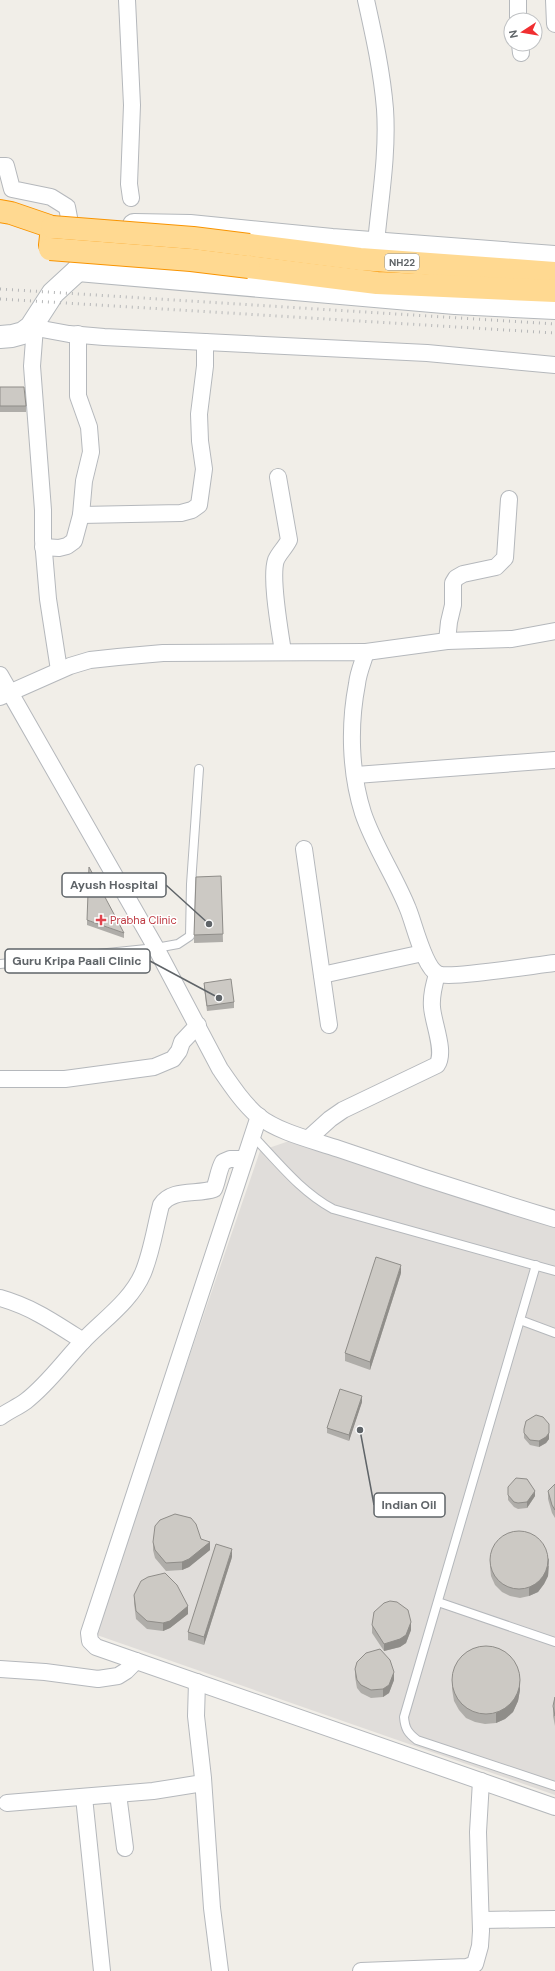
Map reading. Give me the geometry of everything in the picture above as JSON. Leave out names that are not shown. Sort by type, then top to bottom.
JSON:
[{"type":"highway","name":"NH22","points":[[0,211],[11,213],[52,227],[193,238],[360,259],[555,273]]},
{"type":"highway","name":"NH22","points":[[52,227],[50,248],[191,260],[377,283],[555,291]]},
{"type":"street","points":[[127,0],[132,105],[129,184],[131,198]]},
{"type":"street","points":[[366,0],[380,72],[385,110],[383,176],[376,243]]},
{"type":"street","points":[[518,0],[518,12]]},
{"type":"street","points":[[554,0],[555,24]]},
{"type":"street","points":[[0,166],[6,166],[12,189],[51,197],[67,207],[78,270]]},
{"type":"street","points":[[0,337],[23,333],[33,327],[53,293],[78,270],[100,244],[136,224],[190,226],[555,257]]},
{"type":"street","points":[[78,270],[455,303],[555,308]]},
{"type":"street","points":[[33,327],[78,334],[427,353],[555,364]]},
{"type":"street","points":[[33,327],[32,366],[43,510],[43,547],[48,599],[59,670]]},
{"type":"street","points":[[43,547],[58,548],[67,546],[74,541],[81,515],[84,481],[91,452],[89,427],[78,396],[78,334]]},
{"type":"street","points":[[81,515],[181,513],[192,510],[199,505],[204,469],[200,441],[199,414],[205,366],[205,342]]},
{"type":"street","points":[[278,476],[289,540],[285,548],[278,555],[274,573],[283,652]]},
{"type":"street","points":[[447,641],[453,605],[453,583],[456,578],[463,574],[496,567],[505,558],[508,499]]},
{"type":"street","points":[[5,695],[59,670],[90,660],[145,654],[366,652],[447,641],[512,639],[555,631]]},
{"type":"street","points":[[309,1138],[330,1119],[343,1110],[437,1065],[441,1059],[441,1051],[432,1008],[432,997],[437,974],[423,953],[408,909],[364,814],[356,775],[352,748],[352,721],[357,683],[366,652]]},
{"type":"street","points":[[0,675],[5,695],[156,948],[229,1083],[258,1116],[278,1127],[309,1138],[469,1193],[555,1219]]},
{"type":"street","points":[[356,775],[555,760]]},
{"type":"street","points":[[304,849],[329,1025]]},
{"type":"street","points":[[322,975],[423,953]]},
{"type":"street","points":[[437,974],[455,976],[555,963]]},
{"type":"street","points":[[0,1079],[64,1079],[154,1067],[173,1059],[179,1052],[182,1042],[198,1026]]},
{"type":"street","points":[[258,1116],[89,1633],[90,1641],[96,1647],[555,1807]]},
{"type":"street","points":[[0,1417],[25,1402],[36,1392],[52,1377],[83,1341],[125,1300],[143,1274],[161,1205],[165,1199],[184,1193],[208,1191],[214,1188],[219,1179],[219,1170],[223,1162],[230,1159],[244,1159]]},
{"type":"street","points":[[0,1298],[28,1307],[83,1341]]},
{"type":"street","points":[[0,1669],[45,1672],[98,1679],[118,1676],[126,1671],[136,1661]]},
{"type":"street","points":[[197,1682],[196,1716],[204,1783],[212,1908],[220,1971]]},
{"type":"street","points":[[361,1971],[467,1967],[475,1964],[480,1946],[478,1832],[480,1781]]},
{"type":"street","points":[[7,1803],[153,1791],[204,1783]]},
{"type":"street","points":[[118,1794],[125,1848]]},
{"type":"street","points":[[84,1797],[102,1971]]},
{"type":"street","points":[[480,1920],[555,1919]]},
{"type":"lane","points":[[0,964],[156,948],[178,944],[190,936],[191,884],[199,769]]},
{"type":"lane","points":[[252,1134],[295,1181],[316,1199],[333,1208],[555,1271]]},
{"type":"lane","points":[[536,1266],[404,1717],[405,1727],[409,1734],[417,1740],[555,1786]]},
{"type":"lane","points":[[520,1320],[555,1333]]},
{"type":"lane","points":[[438,1602],[555,1642]]},
{"type":"shaded area","points":[[292,1140],[555,1225],[555,1795],[94,1634],[260,1151]]},
{"type":"building","points":[[0,387],[24,387],[26,406],[0,406]]},
{"type":"building","points":[[89,867],[124,933],[87,920]]},
{"type":"building","points":[[221,876],[223,934],[194,935],[196,877]]},
{"type":"building","points":[[231,979],[234,1002],[207,1006],[204,983]]},
{"type":"building","points":[[376,1257],[401,1265],[370,1362],[345,1353]]},
{"type":"building","points":[[340,1389],[362,1396],[349,1435],[327,1428]]},
{"type":"building","points":[[536,1415],[543,1417],[549,1424],[549,1433],[546,1437],[539,1441],[530,1440],[524,1433],[526,1421]]},
{"type":"building","points":[[516,1478],[527,1479],[535,1491],[527,1502],[514,1502],[508,1495],[508,1487]]},
{"type":"building","points":[[555,1484],[555,1510],[548,1491]]},
{"type":"building","points":[[175,1514],[191,1518],[196,1524],[201,1539],[210,1542],[189,1559],[182,1562],[166,1563],[155,1550],[153,1542],[155,1526],[160,1520]]},
{"type":"building","points":[[513,1531],[525,1531],[540,1539],[548,1554],[548,1566],[540,1581],[525,1589],[513,1589],[498,1581],[490,1566],[490,1554],[498,1539]]},
{"type":"building","points":[[216,1544],[232,1549],[204,1637],[188,1632]]},
{"type":"building","points":[[165,1573],[177,1585],[188,1606],[170,1621],[163,1623],[147,1621],[136,1611],[134,1595],[141,1581],[148,1577]]},
{"type":"building","points":[[390,1601],[397,1602],[408,1610],[411,1622],[406,1635],[400,1639],[384,1644],[372,1625],[374,1612],[384,1603]]},
{"type":"building","points":[[486,1646],[499,1649],[510,1656],[517,1667],[520,1680],[517,1693],[510,1704],[499,1711],[486,1714],[473,1711],[462,1704],[455,1693],[452,1680],[455,1667],[462,1656],[473,1649]]},
{"type":"building","points":[[380,1649],[390,1660],[394,1672],[389,1685],[383,1689],[371,1690],[361,1685],[357,1680],[355,1669],[357,1662],[366,1653]]},
{"type":"building","points":[[555,1697],[555,1716],[553,1706]]},
{"type":"railway","points":[[0,289],[555,324]]},
{"type":"railway","points":[[0,299],[555,333]]},
{"type":"place","name":"Prabha Clinic","points":[[101,920]]},
{"type":"place","name":"Ayush Hospital","points":[[209,924]]},
{"type":"place","name":"Guru Kripa Paali Clinic","points":[[219,998]]},
{"type":"place","name":"Indian Oil","points":[[360,1430]]}]
